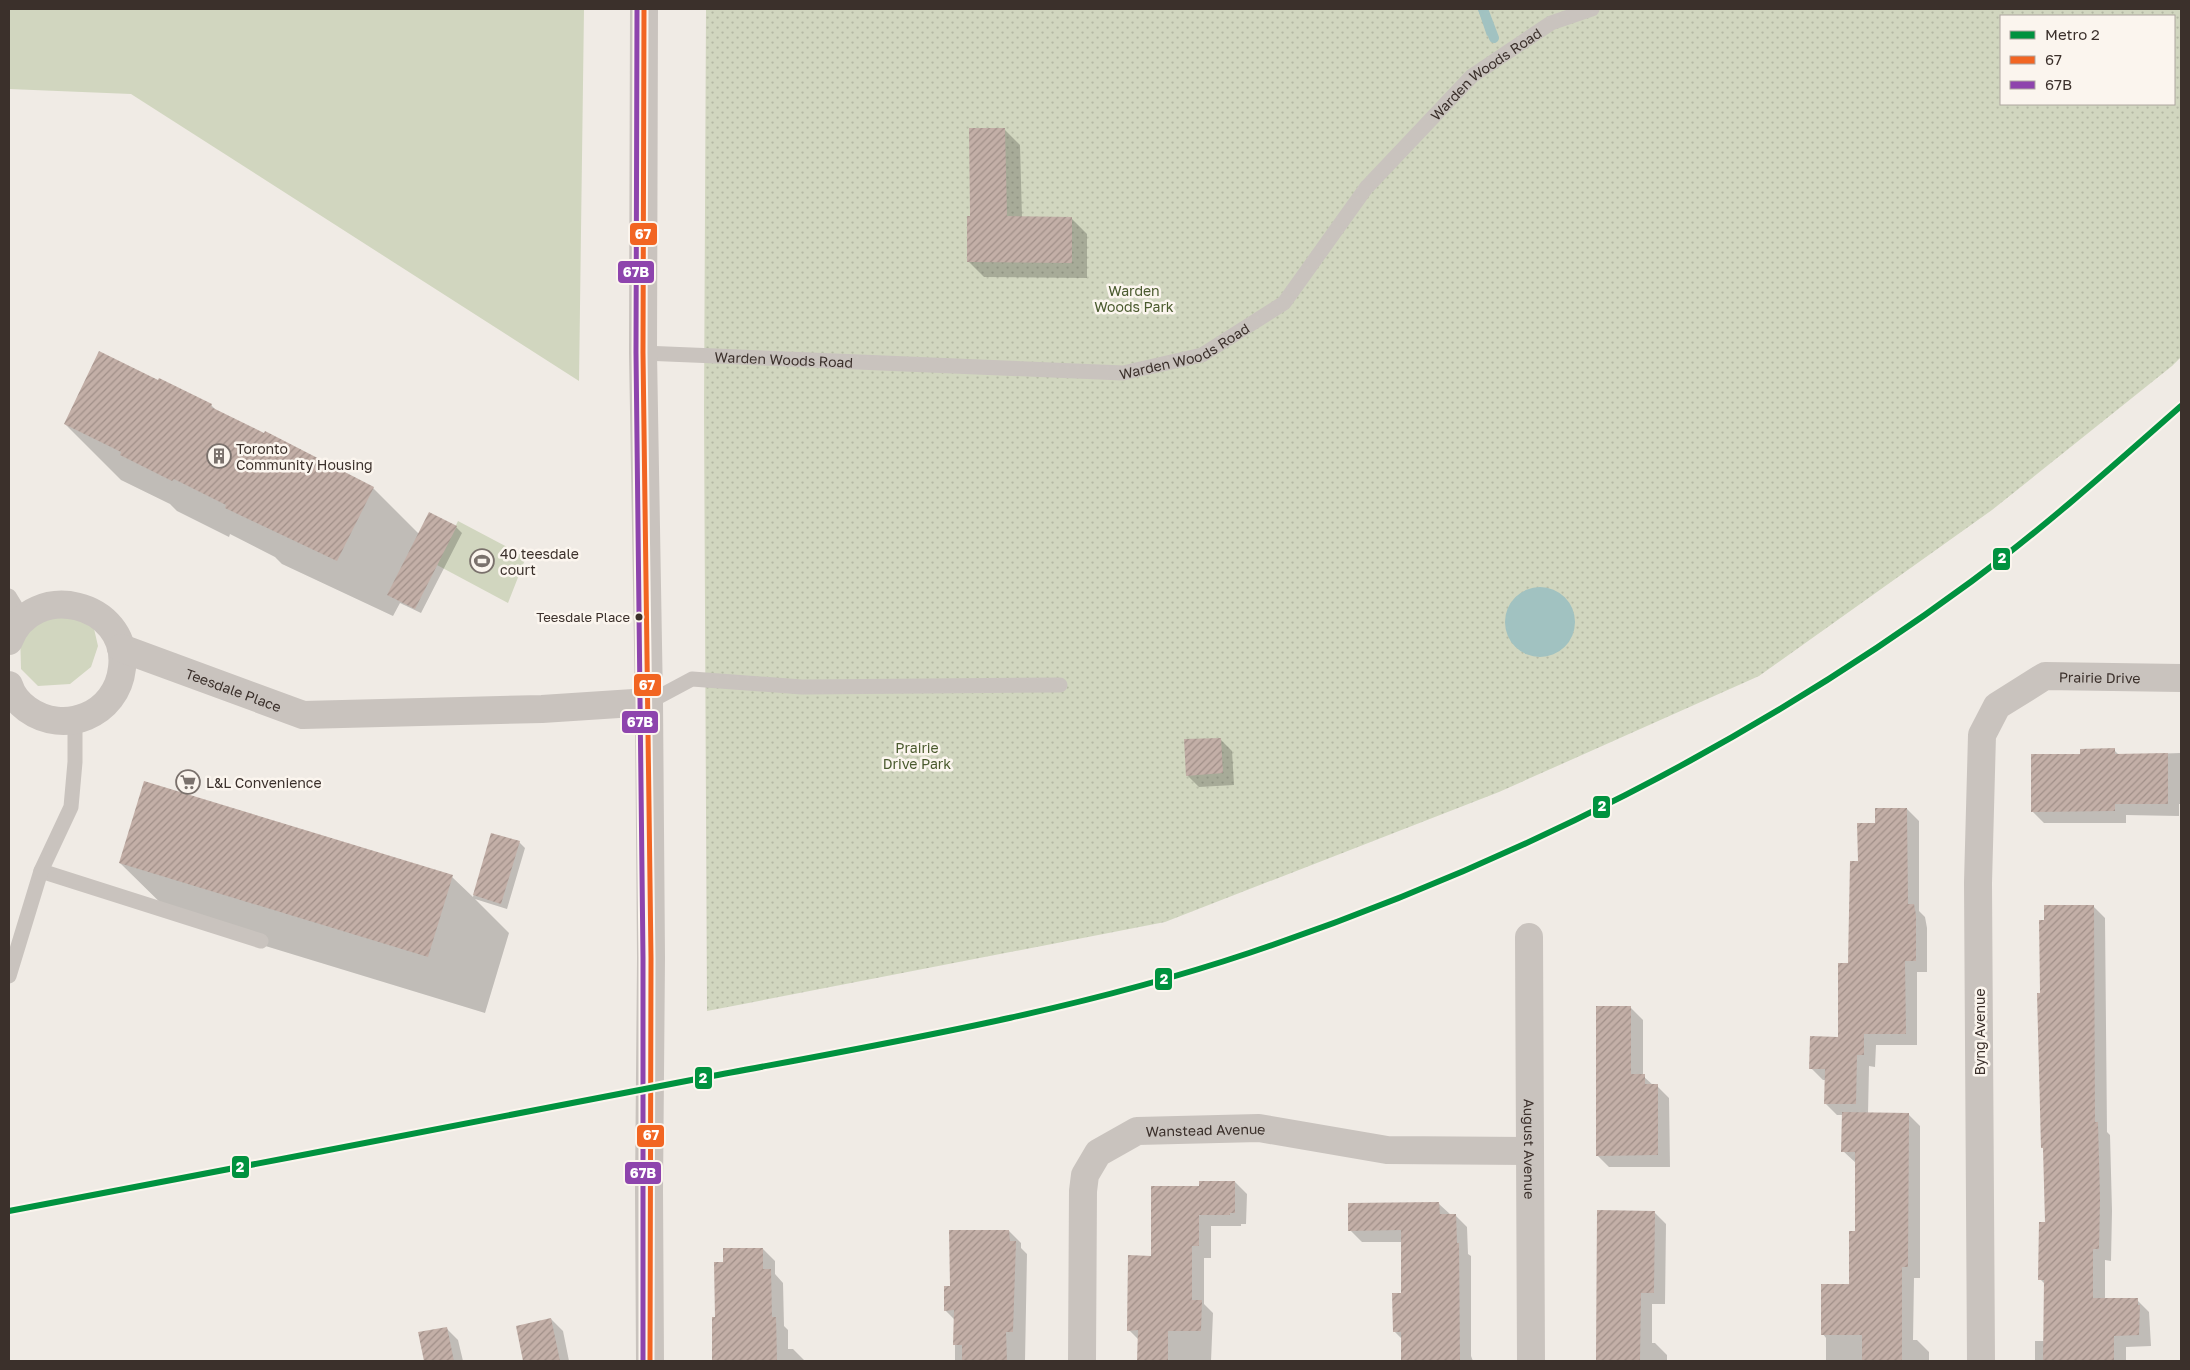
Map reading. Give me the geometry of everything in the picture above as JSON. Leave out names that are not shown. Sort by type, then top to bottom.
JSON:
[{"type":"street","points":[[644,9],[643,353],[651,958],[648,1191],[650,1361]]},
{"type":"street","points":[[9,690],[22,705],[37,716],[56,722],[75,721],[93,714],[108,702],[118,686],[123,668],[121,648],[110,626],[96,613],[78,605],[58,604],[40,608],[16,630]]},
{"type":"street","name":"Teesdale Place","points":[[121,648],[303,715],[542,709],[649,702]]},
{"type":"street","name":"Prairie Drive","points":[[1998,706],[2045,676],[2181,678]]},
{"type":"street","name":"Byng Avenue","points":[[1981,1361],[1978,854],[1982,735],[1998,706]]},
{"type":"street","name":"August Avenue","points":[[1529,936],[1531,1361]]},
{"type":"street","name":"Wanstead Avenue","points":[[1082,1361],[1083,1190],[1085,1175],[1098,1153],[1137,1131],[1259,1128],[1387,1150],[1530,1151]]},
{"type":"lane","name":"Warden Woods Road","points":[[643,353],[1123,373],[1202,355],[1284,303],[1366,188],[1472,76],[1552,23],[1592,9]]},
{"type":"lane","points":[[9,596],[16,630]]},
{"type":"lane","points":[[649,702],[692,679],[802,687],[1060,684]]},
{"type":"lane","points":[[9,976],[41,871],[71,807],[76,762],[75,721]]},
{"type":"lane","points":[[41,871],[261,941]]},
{"type":"green space","points":[[9,9],[584,9],[579,381],[131,94],[9,89]]},
{"type":"green space","name":"Warden Woods Park","points":[[706,9],[2181,9],[2181,357],[1992,510],[1759,676],[1499,792],[1165,922],[707,1011],[704,410]]},
{"type":"green space","name":"40 teesdale court","points":[[458,521],[526,557],[508,603],[437,565]]},
{"type":"green space","points":[[35,610],[92,620],[98,646],[91,667],[70,684],[38,686],[21,669],[20,633]]},
{"type":"water","points":[[1478,9],[1487,9],[1495,30],[1487,36]]},
{"type":"water","points":[[1540,587],[1553,590],[1565,597],[1572,609],[1575,622],[1572,635],[1565,647],[1553,654],[1540,657],[1527,654],[1515,647],[1508,635],[1505,622],[1508,609],[1515,597],[1527,590]]},
{"type":"building","points":[[969,128],[1005,128],[1007,216],[1072,217],[1072,263],[967,262],[967,216],[970,216]]},
{"type":"building","name":"Toronto Community Housing","points":[[99,351],[212,404],[211,407],[264,433],[265,431],[374,487],[337,561],[225,508],[226,505],[120,455],[121,452],[64,424]]},
{"type":"building","points":[[429,512],[457,526],[415,609],[387,595]]},
{"type":"building","points":[[1221,738],[1223,773],[1186,776],[1184,739]]},
{"type":"building","points":[[2115,748],[2115,754],[2168,753],[2168,804],[2115,804],[2115,811],[2031,812],[2031,754],[2080,754],[2080,749]]},
{"type":"building","points":[[144,781],[453,875],[428,957],[119,863]]},
{"type":"building","points":[[1875,808],[1907,808],[1908,904],[1914,904],[1916,915],[1916,961],[1905,961],[1906,1034],[1864,1034],[1864,1055],[1857,1055],[1856,1104],[1824,1104],[1825,1069],[1809,1069],[1810,1036],[1838,1037],[1838,963],[1848,963],[1850,861],[1858,861],[1857,823],[1875,823]]},
{"type":"building","points":[[491,833],[520,841],[501,904],[473,895]]},
{"type":"building","points":[[2044,905],[2094,905],[2095,1122],[2098,1122],[2100,1199],[2099,1249],[2093,1249],[2093,1298],[2138,1298],[2138,1305],[2140,1305],[2139,1335],[2114,1336],[2114,1361],[2043,1361],[2044,1280],[2038,1280],[2039,1222],[2045,1222],[2037,993],[2040,993],[2039,920],[2044,920]]},
{"type":"building","points":[[1596,1006],[1631,1006],[1631,1074],[1645,1074],[1645,1084],[1658,1084],[1658,1155],[1596,1156]]},
{"type":"building","points":[[1842,1112],[1909,1113],[1908,1267],[1902,1267],[1902,1361],[1862,1361],[1862,1335],[1821,1335],[1821,1284],[1849,1284],[1849,1231],[1855,1231],[1855,1152],[1841,1152]]},
{"type":"building","points":[[1199,1181],[1235,1181],[1235,1213],[1230,1213],[1230,1215],[1199,1215],[1199,1246],[1192,1246],[1192,1300],[1202,1300],[1201,1331],[1168,1331],[1168,1361],[1137,1361],[1138,1330],[1127,1331],[1128,1255],[1151,1256],[1151,1186],[1199,1186]]},
{"type":"building","points":[[1439,1202],[1440,1214],[1456,1214],[1457,1243],[1459,1243],[1460,1361],[1401,1361],[1401,1332],[1393,1332],[1392,1293],[1401,1293],[1401,1230],[1348,1231],[1348,1203]]},
{"type":"building","points":[[1597,1210],[1655,1211],[1654,1293],[1641,1293],[1640,1361],[1596,1361]]},
{"type":"building","points":[[949,1230],[1009,1230],[1010,1241],[1016,1241],[1013,1332],[1006,1332],[1007,1361],[962,1361],[962,1345],[953,1345],[954,1310],[944,1311],[944,1286],[950,1286]]},
{"type":"building","points":[[723,1248],[763,1248],[763,1269],[771,1269],[772,1317],[776,1317],[777,1361],[712,1361],[712,1317],[715,1317],[714,1262],[723,1262]]},
{"type":"building","points":[[551,1318],[560,1361],[523,1361],[516,1326]]},
{"type":"building","points":[[447,1327],[454,1361],[424,1361],[418,1332]]},
{"type":"waterway","points":[[1483,9],[1494,38]]},
{"type":"metro line","name":"2","points":[[9,1211],[843,1052],[980,1024],[1048,1009],[1183,974],[1345,919],[1440,881],[1533,840],[1625,795],[1715,747],[1803,695],[1889,640],[1972,581],[2078,496],[2181,406]]},
{"type":"transit line","name":"67B","points":[[637,9],[636,353],[643,958],[643,1361]]},
{"type":"transit line","name":"67","points":[[644,9],[643,353],[651,958],[650,1361]]},
{"type":"place","name":"Toronto Community Housing","points":[[219,456]]},
{"type":"place","name":"40 teesdale court","points":[[482,561]]},
{"type":"place","name":"Teesdale Place","points":[[639,617]]},
{"type":"place","name":"L&L Convenience","points":[[188,782]]},
{"type":"park label","name":"Prairie Drive Park","points":[[917,756]]}]
